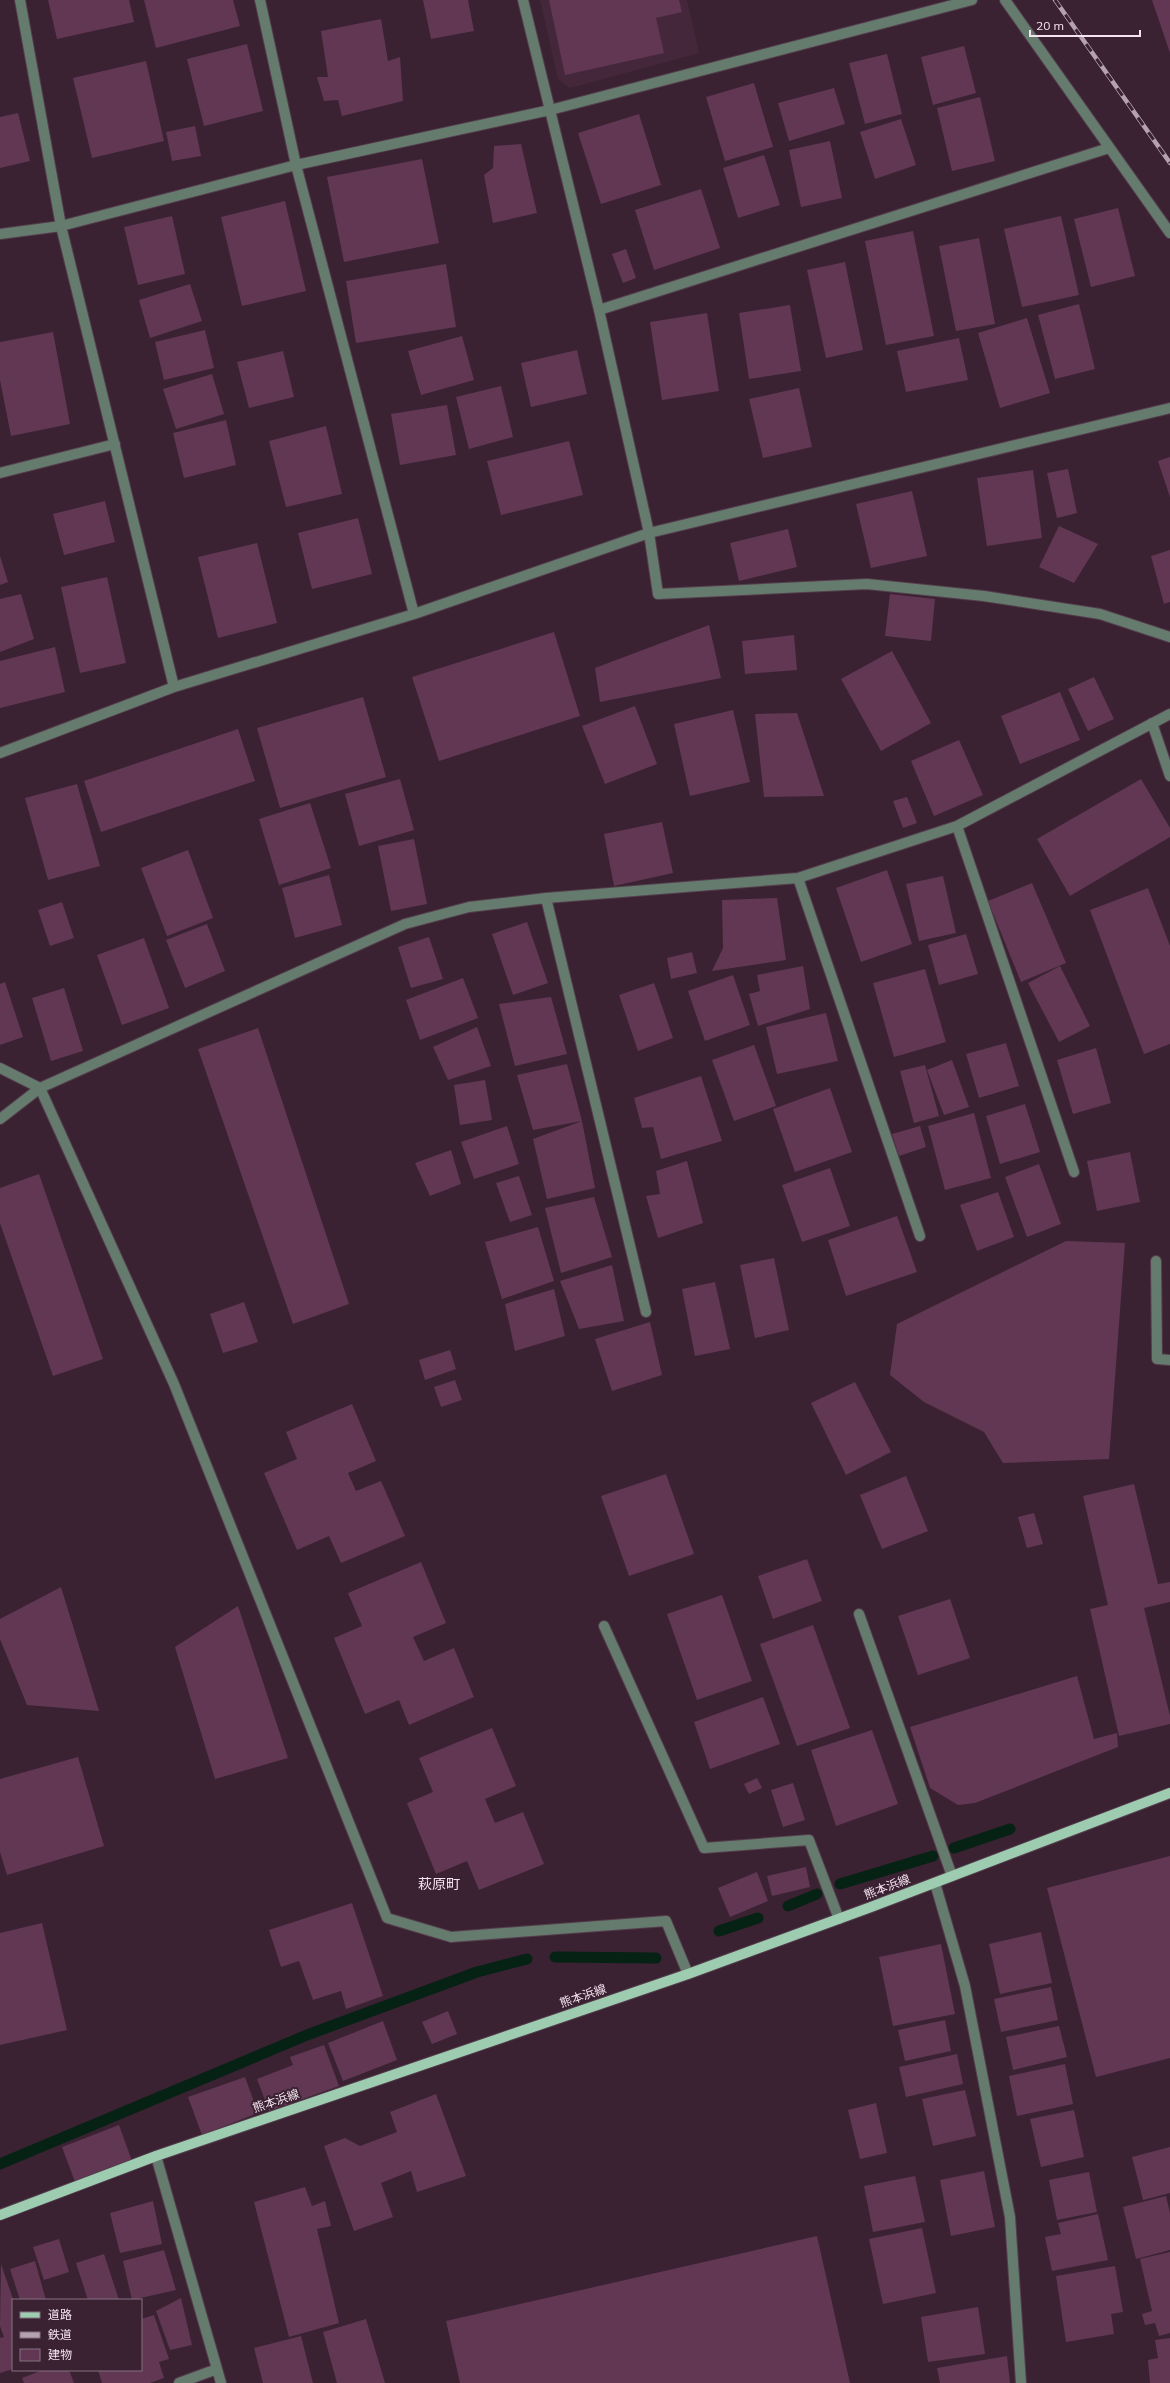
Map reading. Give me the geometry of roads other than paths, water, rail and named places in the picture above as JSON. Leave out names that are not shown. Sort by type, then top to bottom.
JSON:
[{"type":"main road","name":"熊本浜線","points":[[0,2215],[156,2156],[688,1974],[839,1919],[1170,1793]]},
{"type":"street","points":[[20,0],[60,226],[174,687]]},
{"type":"street","points":[[260,0],[296,165],[414,614]]},
{"type":"street","points":[[523,0],[598,310],[649,533],[658,594],[867,584],[984,596],[1100,614],[1170,637]]},
{"type":"street","points":[[0,234],[60,226],[296,165],[550,110],[972,0]]},
{"type":"street","points":[[1005,0],[1170,233]]},
{"type":"street","points":[[598,310],[1109,148]]},
{"type":"street","points":[[0,753],[174,687],[414,614],[649,533],[1170,408]]},
{"type":"street","points":[[0,473],[115,444]]},
{"type":"street","points":[[0,1119],[40,1088],[405,924],[468,907],[546,898],[798,878],[957,826],[1170,714]]},
{"type":"street","points":[[1152,724],[1170,776]]},
{"type":"street","points":[[957,826],[1074,1172]]},
{"type":"street","points":[[798,878],[920,1236]]},
{"type":"street","points":[[546,898],[646,1312]]},
{"type":"street","points":[[0,1068],[40,1088],[174,1384],[387,1918],[451,1937],[666,1920],[688,1974]]},
{"type":"street","points":[[1156,1262],[1157,1359],[1170,1360]]},
{"type":"street","points":[[859,1614],[952,1876]]},
{"type":"street","points":[[604,1626],[704,1848],[809,1840],[839,1919]]},
{"type":"street","points":[[934,1883],[965,1986],[1010,2217],[1021,2383]]},
{"type":"street","points":[[156,2156],[221,2383]]},
{"type":"street","points":[[179,2383],[217,2368]]},
{"type":"waterway","points":[[954,1848],[1010,1829]]},
{"type":"waterway","points":[[840,1884],[933,1856]]},
{"type":"waterway","points":[[788,1906],[817,1894]]},
{"type":"waterway","points":[[719,1931],[758,1918]]},
{"type":"waterway","points":[[555,1957],[656,1958]]},
{"type":"waterway","points":[[0,2164],[307,2035],[477,1972],[527,1959]]},
{"type":"railway","points":[[1055,0],[1170,163]]},
{"type":"district","name":"萩原町","points":[[439,1884]]}]
